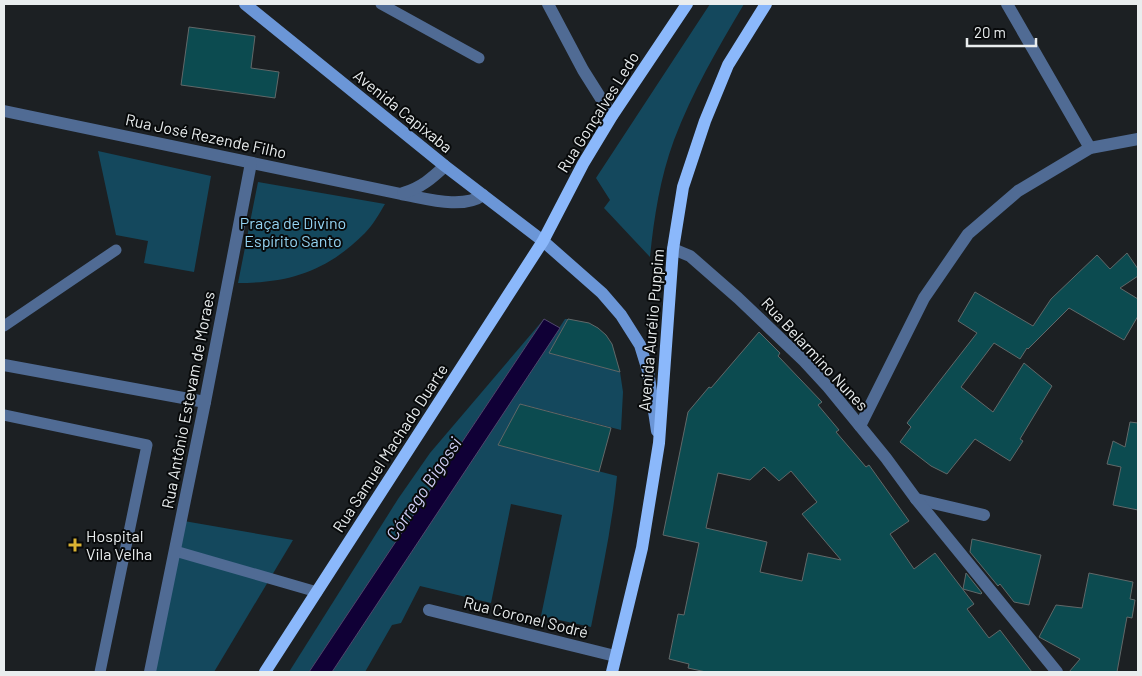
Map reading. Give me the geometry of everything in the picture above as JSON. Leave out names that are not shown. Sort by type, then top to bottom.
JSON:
[{"type":"main road","name":"Avenida Capixaba","points":[[247,4],[445,166],[543,241],[602,293],[621,315],[640,345],[648,371],[659,443]]},
{"type":"main road","name":"Rua Gonçalves Ledo","points":[[543,241],[612,116],[687,4]]},
{"type":"main road","name":"Avenida Aurélio Puppim","points":[[612,672],[642,548],[659,443],[673,250],[683,188],[705,121],[728,65],[766,4]]},
{"type":"main road","name":"Rua Samuel Machado Duarte","points":[[266,672],[543,241]]},
{"type":"street","points":[[548,4],[583,70],[612,116]]},
{"type":"street","points":[[1007,4],[1090,148]]},
{"type":"street","name":"Rua José Rezende Filho","points":[[4,111],[401,194],[458,203],[468,202],[483,195]]},
{"type":"street","points":[[860,426],[924,298],[968,234],[1018,191],[1090,148],[1138,139]]},
{"type":"street","name":"Rua Antônio Estevam de Moraes","points":[[150,672],[251,163]]},
{"type":"street","points":[[401,194],[416,189],[445,166]]},
{"type":"street","name":"Rua Belarmino Nunes","points":[[673,250],[690,256],[738,298],[804,362],[860,426],[916,499],[1057,672]]},
{"type":"street","points":[[4,365],[205,402]]},
{"type":"street","points":[[916,499],[984,515]]},
{"type":"street","name":"Rua Coronel Sodré","points":[[429,610],[615,656]]},
{"type":"lane","points":[[381,4],[479,58]]},
{"type":"lane","points":[[4,326],[116,250]]},
{"type":"lane","points":[[4,415],[147,445],[100,672]]},
{"type":"lane","points":[[175,551],[317,592]]},
{"type":"green space","points":[[710,4],[744,4],[697,87],[674,140],[658,198],[650,257],[604,208],[610,200],[596,178]]},
{"type":"green space","name":"Praça de Divino Espírito Santo","points":[[98,151],[211,176],[194,272],[144,263],[148,241],[116,235]]},
{"type":"green space","name":"Praça de Divino Espírito Santo","points":[[258,182],[385,204],[365,233],[351,246],[322,266],[274,281],[238,283]]},
{"type":"green space","points":[[544,319],[309,672],[289,672],[398,499],[430,453]]},
{"type":"green space","points":[[565,319],[568,319],[549,353],[620,372],[623,392],[621,430],[521,404],[498,445],[617,476],[609,533],[591,627],[541,616],[562,515],[511,504],[491,603],[420,586],[401,623],[392,625],[365,672],[332,672]]},
{"type":"green space","points":[[184,521],[293,540],[214,672],[155,672]]},
{"type":"shaded area","points":[[544,319],[560,328],[332,672],[309,672]]},
{"type":"building","points":[[189,27],[255,36],[251,68],[279,72],[275,98],[181,85]]},
{"type":"building","points":[[1127,253],[1138,269],[1138,276],[1120,288],[1138,299],[1138,316],[1124,340],[1069,308],[1027,348],[1020,359],[994,343],[961,387],[993,412],[1024,363],[1052,386],[1020,439],[1023,441],[1010,461],[975,439],[947,474],[931,466],[900,442],[911,427],[907,423],[977,333],[958,321],[975,292],[1033,326],[1051,299],[1097,255],[1110,269]]},
{"type":"building","points":[[568,319],[589,323],[606,335],[612,344],[620,372],[549,353]]},
{"type":"building","points":[[759,332],[780,353],[778,356],[822,402],[818,405],[839,430],[836,432],[866,467],[869,465],[909,521],[890,534],[914,569],[935,553],[974,604],[967,609],[989,638],[1000,630],[1032,672],[706,672],[688,668],[689,664],[669,659],[678,614],[684,615],[699,543],[663,535],[688,412],[709,387],[711,388]],"holes":[[[764,467],[779,481],[791,471],[817,502],[802,514],[841,560],[808,553],[802,581],[760,572],[767,542],[706,528],[718,473],[750,480]]]},
{"type":"building","points":[[520,404],[611,428],[599,472],[498,445]]},
{"type":"building","points":[[1130,422],[1138,423],[1138,510],[1113,505],[1121,467],[1107,464],[1113,441],[1125,447]]},
{"type":"building","points":[[972,539],[1041,555],[1029,605],[1014,602],[1000,584],[998,586],[970,552]]},
{"type":"building","points":[[966,573],[982,593],[981,594],[963,589]]},
{"type":"building","points":[[1089,573],[1133,582],[1130,599],[1135,600],[1132,618],[1127,617],[1117,672],[1069,672],[1080,659],[1039,637],[1056,605],[1082,608]]},
{"type":"place","name":"Hospital Vila Velha","points":[[75,545]]},
{"type":"water label","name":"Córrego Bigossi","points":[[424,489]]}]
